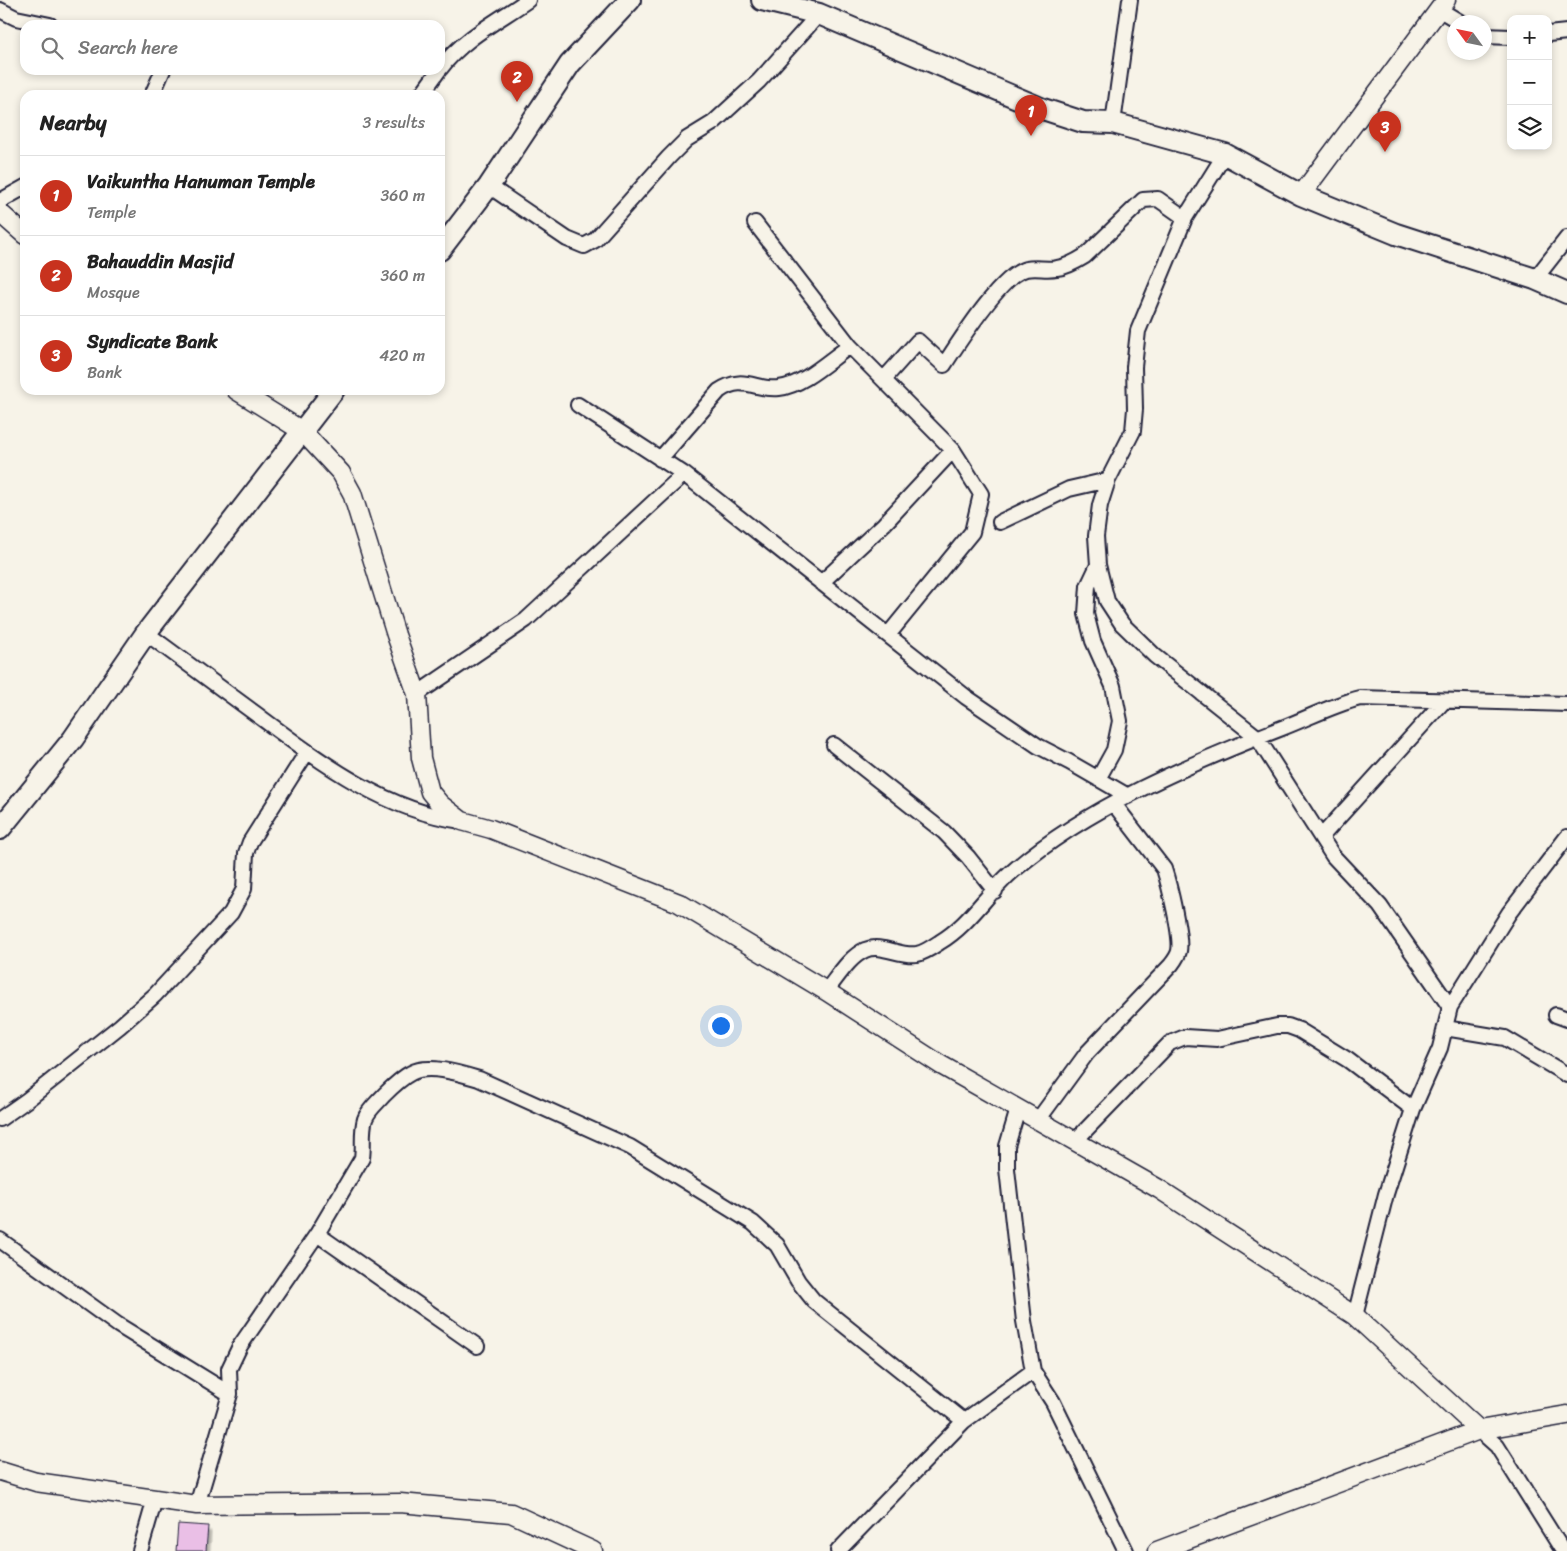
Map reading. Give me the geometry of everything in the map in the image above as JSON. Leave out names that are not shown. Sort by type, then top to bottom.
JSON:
[{"type":"main road","points":[[445,243],[489,186],[570,64],[630,0]]},
{"type":"main road","points":[[762,0],[819,14],[1043,109],[1083,122],[1113,123],[1225,154],[1301,196],[1396,234],[1535,279],[1567,293]]},
{"type":"main road","points":[[0,828],[73,739],[146,634],[330,395]]},
{"type":"street","points":[[445,62],[468,41],[528,0]]},
{"type":"street","points":[[1113,123],[1130,0]]},
{"type":"street","points":[[1301,196],[1443,5],[1453,15]]},
{"type":"street","points":[[0,10],[16,18],[26,20]]},
{"type":"street","points":[[489,186],[567,239],[577,245],[584,246],[595,240],[687,139],[712,123],[759,81],[819,14]]},
{"type":"street","points":[[1552,34],[1567,32]]},
{"type":"street","points":[[1492,36],[1507,37]]},
{"type":"street","points":[[154,90],[161,75]]},
{"type":"street","points":[[425,90],[436,75]]},
{"type":"street","points":[[1225,154],[1185,218],[1138,331],[1134,367],[1136,408],[1133,430],[1108,480],[1100,505],[1096,536],[1098,565],[1107,601],[1122,624],[1155,656],[1257,738],[1333,856],[1380,906],[1450,1006]]},
{"type":"street","points":[[0,200],[20,190]]},
{"type":"street","points":[[884,379],[918,340],[944,364],[981,310],[1016,274],[1025,269],[1058,268],[1085,256],[1143,200],[1158,199],[1185,218]]},
{"type":"street","points":[[0,213],[20,231]]},
{"type":"street","points":[[755,222],[850,346],[953,450],[980,494],[972,532],[888,635]]},
{"type":"street","points":[[1535,279],[1567,238]]},
{"type":"street","points":[[660,459],[719,391],[729,384],[742,382],[778,388],[795,384],[850,346]]},
{"type":"street","points":[[244,395],[302,431],[341,473],[352,493],[417,694],[421,758],[430,792],[440,804],[462,821]]},
{"type":"street","points":[[578,405],[684,474],[966,697],[1038,746],[1128,796]]},
{"type":"street","points":[[821,583],[884,524],[953,450]]},
{"type":"street","points":[[417,694],[526,620],[684,474]]},
{"type":"street","points":[[1000,522],[1068,489],[1108,480]]},
{"type":"street","points":[[1098,565],[1088,586],[1086,614],[1093,641],[1113,686],[1120,721],[1114,750],[1098,779]]},
{"type":"street","points":[[146,634],[307,752],[357,783],[409,810],[437,818],[462,821],[492,829],[679,903],[826,991],[941,1065],[1159,1189],[1355,1316],[1497,1446],[1563,1551]]},
{"type":"street","points":[[826,991],[855,957],[865,950],[877,948],[917,954],[941,942],[972,917],[1012,871],[1064,834],[1128,796],[1170,774],[1310,717],[1336,704],[1360,698],[1428,699],[1444,702],[1567,704]]},
{"type":"street","points":[[1321,837],[1444,702]]},
{"type":"street","points":[[834,745],[944,832],[968,857],[995,891]]},
{"type":"street","points":[[0,1119],[27,1100],[127,1020],[154,995],[231,913],[244,889],[246,853],[250,842],[307,752]]},
{"type":"street","points":[[1038,1120],[1087,1053],[1171,965],[1179,952],[1179,938],[1169,882],[1164,869],[1114,804]]},
{"type":"street","points":[[1355,1316],[1386,1194],[1413,1109],[1440,1048],[1450,1006],[1509,913],[1567,837]]},
{"type":"street","points":[[1075,1141],[1170,1043],[1185,1037],[1217,1039],[1277,1026],[1288,1026],[1299,1030],[1348,1060],[1413,1109]]},
{"type":"street","points":[[1445,1028],[1505,1038],[1567,1075]]},
{"type":"street","points":[[197,1505],[230,1394],[229,1369],[240,1346],[317,1234],[362,1158],[364,1144],[362,1131],[365,1117],[378,1102],[412,1072],[431,1070],[454,1071],[479,1079],[630,1147],[753,1223],[777,1245],[798,1281],[814,1301],[964,1422]]},
{"type":"street","points":[[1018,1109],[1007,1146],[1007,1169],[1024,1321],[1033,1371],[1053,1402],[1126,1551]]},
{"type":"street","points":[[317,1234],[478,1346]]},
{"type":"street","points":[[0,1240],[118,1326],[230,1394]]},
{"type":"street","points":[[838,1551],[964,1422],[1033,1371]]},
{"type":"street","points":[[1157,1551],[1479,1430],[1567,1415]]},
{"type":"street","points":[[0,1471],[36,1482],[197,1505],[400,1503],[511,1512],[593,1551]]},
{"type":"street","points":[[140,1551],[155,1499]]},
{"type":"building","points":[[178,1524],[208,1526],[206,1551],[176,1551]]},
{"type":"place","name":"Bahauddin Masjid","points":[[517,102]]},
{"type":"place","name":"Vaikuntha Hanuman Temple","points":[[1031,136]]},
{"type":"place","name":"Syndicate Bank","points":[[1385,152]]}]
